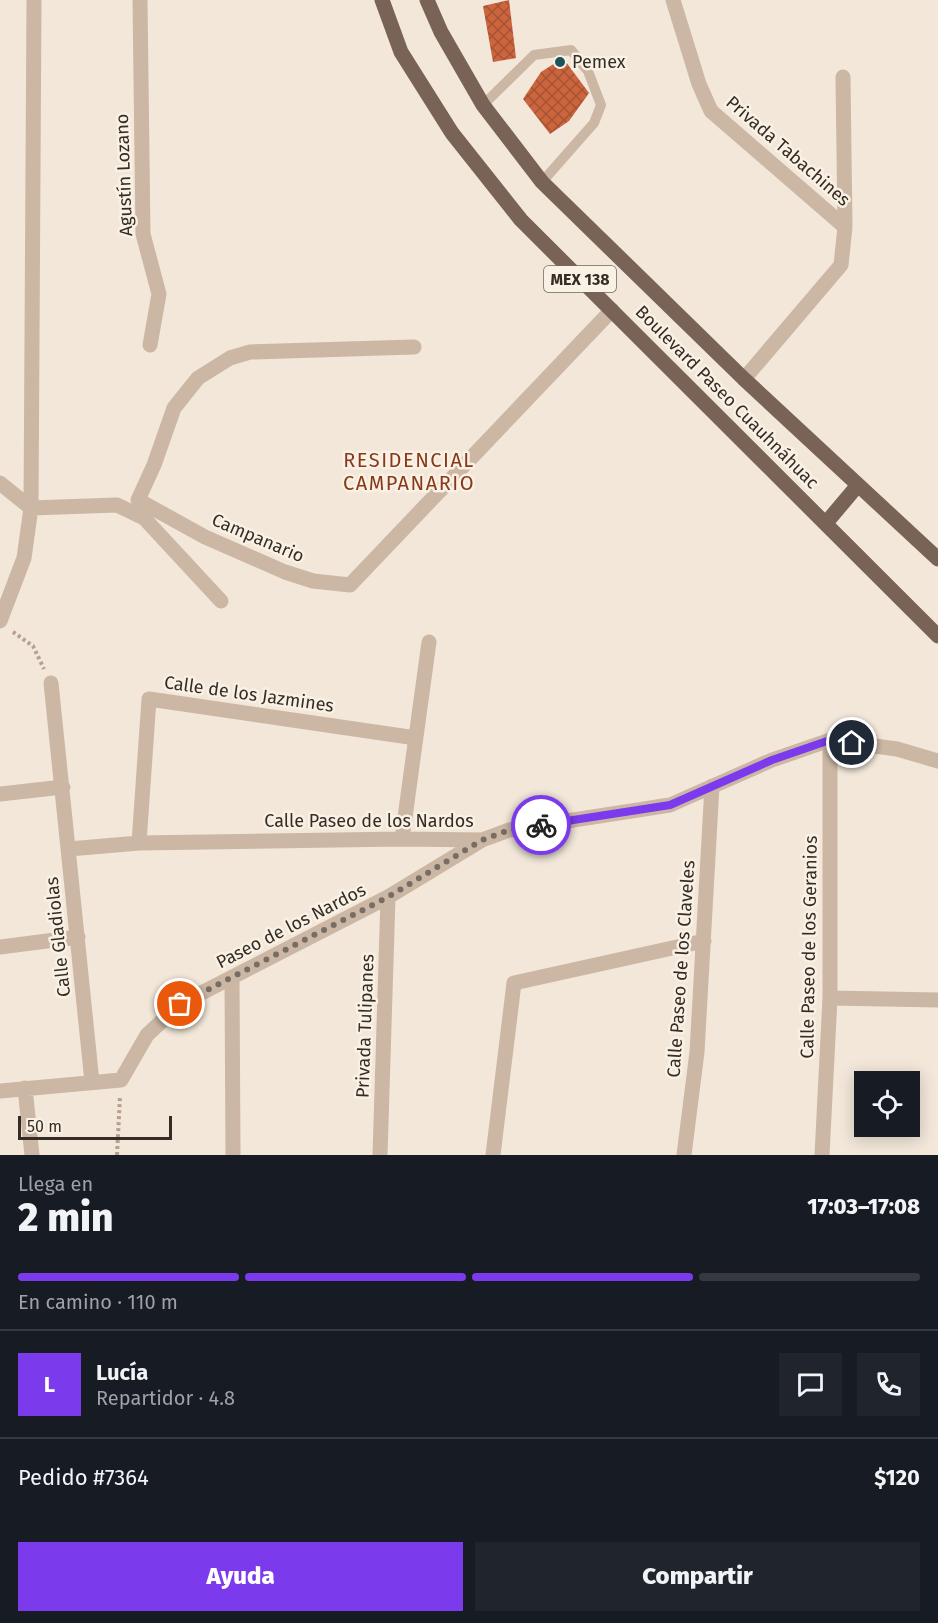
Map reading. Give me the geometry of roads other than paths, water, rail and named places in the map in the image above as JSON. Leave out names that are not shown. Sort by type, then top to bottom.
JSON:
[{"type":"main road","name":"Boulevard Paseo Cuauhnáhuac","points":[[382,0],[401,52],[452,133],[521,220],[938,636]]},
{"type":"main road","name":"Boulevard Paseo Cuauhnáhuac","points":[[427,0],[441,32],[483,105],[542,182],[744,379],[938,560]]},
{"type":"main road","points":[[826,523],[858,485]]},
{"type":"street","points":[[4,624],[24,558],[31,508],[34,0]]},
{"type":"street","name":"Agustín Lozano","points":[[140,0],[143,234],[159,294],[150,345]]},
{"type":"street","name":"Privada Tabachines","points":[[673,0],[699,84],[711,111],[845,226]]},
{"type":"street","name":"Privada Tabachines","points":[[744,379],[841,265],[845,226],[843,77]]},
{"type":"street","name":"Campanario","points":[[414,347],[250,352],[230,358],[198,378],[174,408],[154,465],[138,500],[205,537],[285,572],[313,581],[350,585],[612,310]]},
{"type":"street","points":[[0,483],[31,508],[117,505],[144,518],[221,601]]},
{"type":"street","points":[[402,839],[429,642]]},
{"type":"street","name":"Calle Gladiolas","points":[[51,683],[92,1082]]},
{"type":"street","name":"Calle de los Jazmines","points":[[139,843],[149,699],[416,738]]},
{"type":"street","name":"Calle Paseo de los Nardos","points":[[69,849],[139,843],[482,840],[509,830],[670,805],[772,760],[830,740],[897,749],[938,761]]},
{"type":"street","name":"Calle Paseo de los Geranios","points":[[822,1155],[830,998],[830,740]]},
{"type":"street","name":"Calle Paseo de los Claveles","points":[[684,1155],[697,1052],[712,786]]},
{"type":"street","points":[[0,794],[63,787]]},
{"type":"street","name":"Paseo de los Nardos","points":[[92,1082],[121,1080],[147,1035],[180,1004],[388,897],[482,840]]},
{"type":"street","name":"Privada Tulipanes","points":[[380,1155],[388,897]]},
{"type":"street","points":[[0,946],[78,937]]},
{"type":"street","points":[[493,1155],[514,984],[704,941]]},
{"type":"street","points":[[232,978],[233,1155]]},
{"type":"street","points":[[830,998],[938,1000]]},
{"type":"street","points":[[0,1091],[92,1082]]},
{"type":"street","points":[[25,1088],[32,1155]]},
{"type":"lane","points":[[483,105],[534,55],[571,50],[588,71],[601,105],[594,123],[542,182]]},
{"type":"place","name":"Pemex","points":[[560,62]]},
{"type":"district","name":"RESIDENCIAL CAMPANARIO","points":[[409,472]]}]
